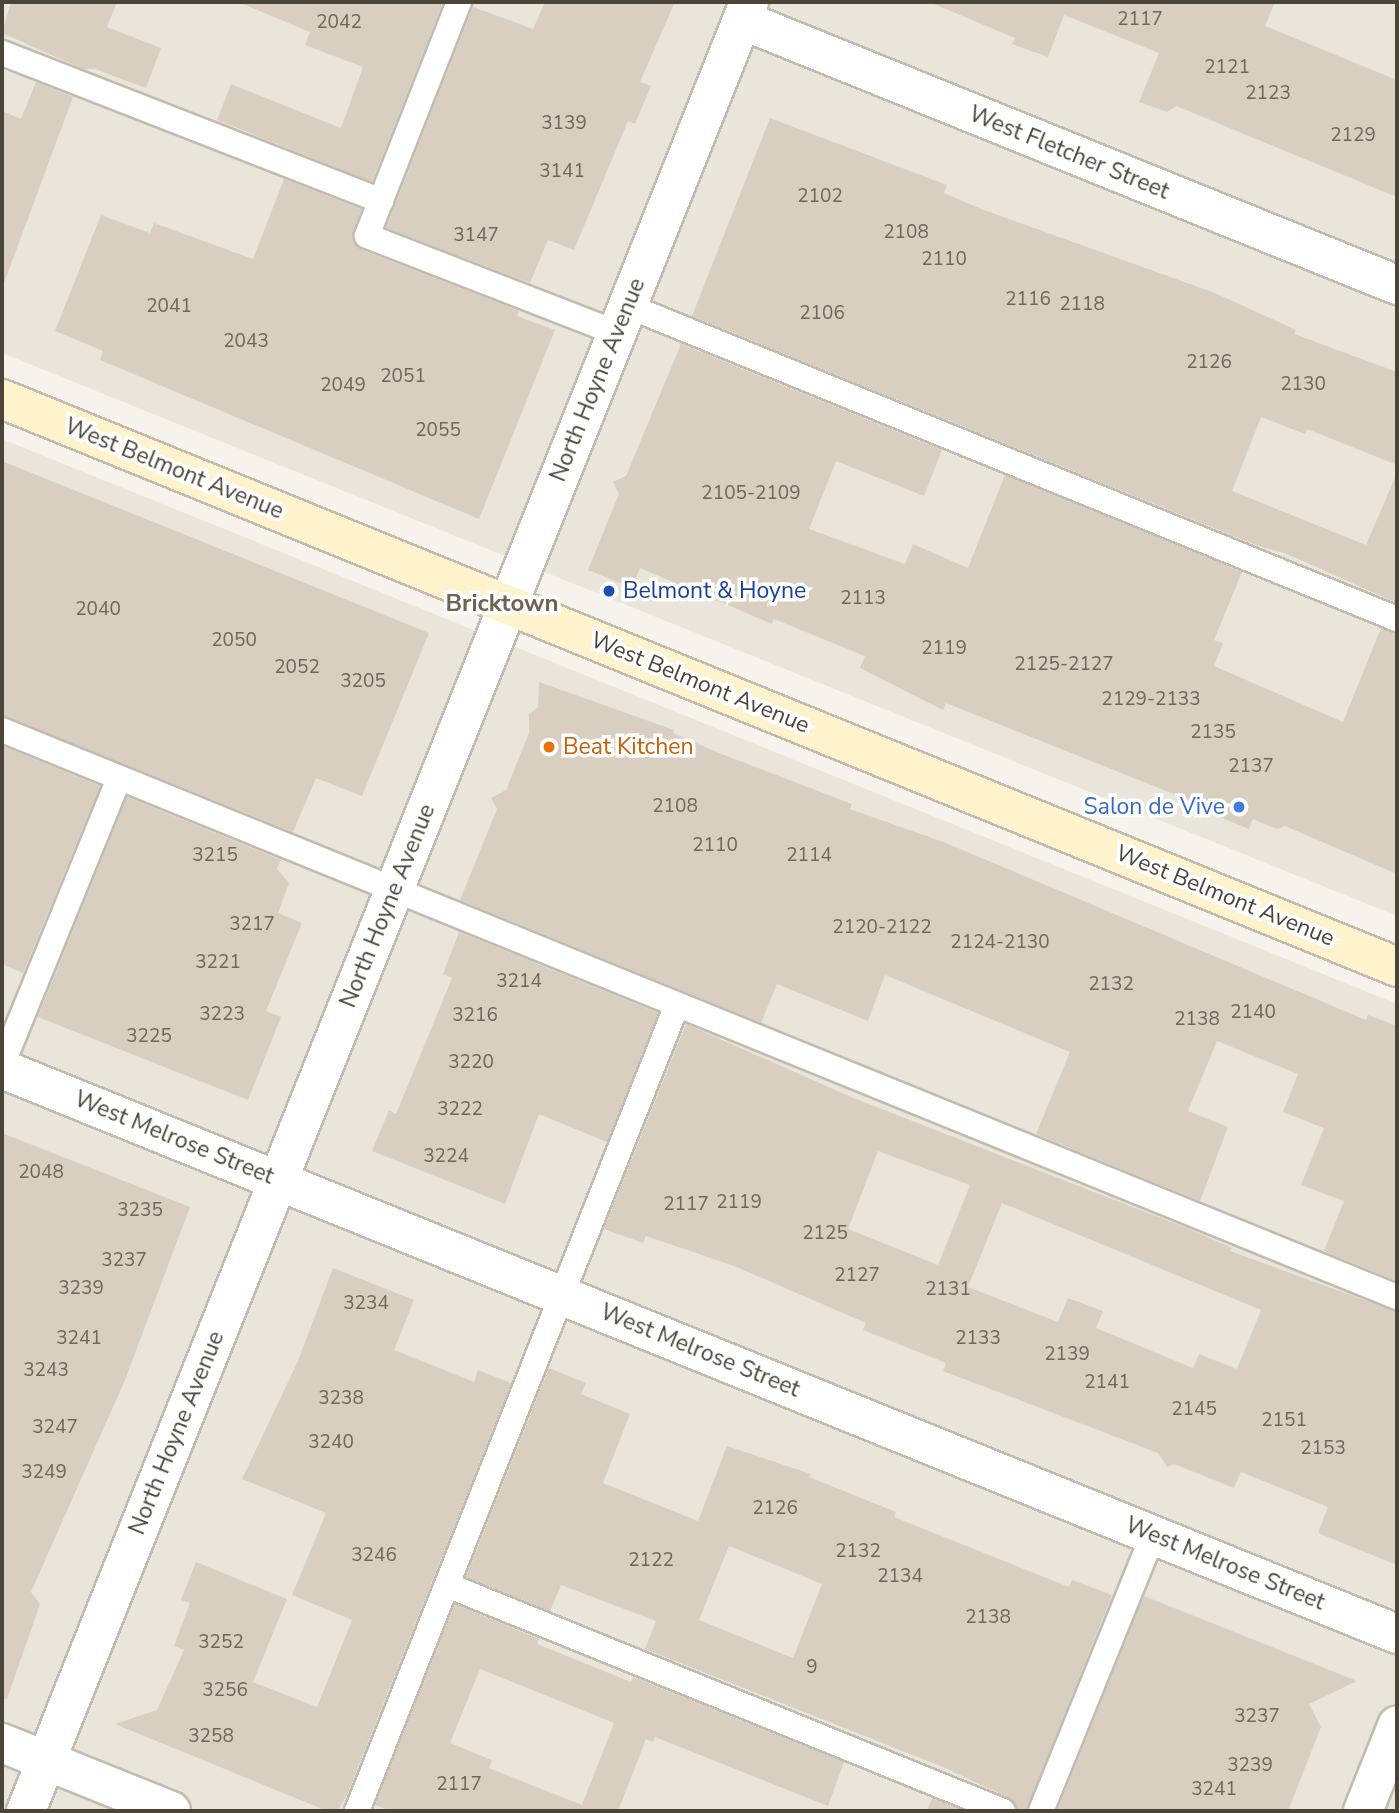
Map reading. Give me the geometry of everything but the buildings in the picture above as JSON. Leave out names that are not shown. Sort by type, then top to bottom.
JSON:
[{"type":"main road","name":"West Belmont Avenue","points":[[2,399],[1397,967]]},
{"type":"street","name":"West Fletcher Street","points":[[745,11],[1397,285]]},
{"type":"street","name":"North Hoyne Avenue","points":[[26,1811],[745,11]]},
{"type":"street","name":"West Melrose Street","points":[[2,1067],[1397,1634]]},
{"type":"street","points":[[1363,1811],[1397,1726]]},
{"type":"street","points":[[2,1743],[171,1811]]},
{"type":"lane","points":[[459,2],[367,236],[622,319],[1397,619]]},
{"type":"lane","points":[[2,53],[382,201]]},
{"type":"lane","points":[[2,730],[1397,1297]]},
{"type":"lane","points":[[2,1067],[119,778]]},
{"type":"lane","points":[[358,1811],[677,1005]]},
{"type":"lane","points":[[1041,1811],[1153,1535]]},
{"type":"lane","points":[[447,1585],[1003,1811]]},
{"type":"shaded area","points":[[2,2],[1397,2],[1397,916],[2,353]]},
{"type":"shaded area","points":[[2,439],[1397,1004],[1397,1811],[2,1811]]},
{"type":"place","name":"Belmont & Hoyne","points":[[609,591]]},
{"type":"place","name":"Beat Kitchen","points":[[549,747]]},
{"type":"place","name":"Salon de Vive","points":[[1239,807]]},
{"type":"district","name":"Bricktown","points":[[502,604]]}]
